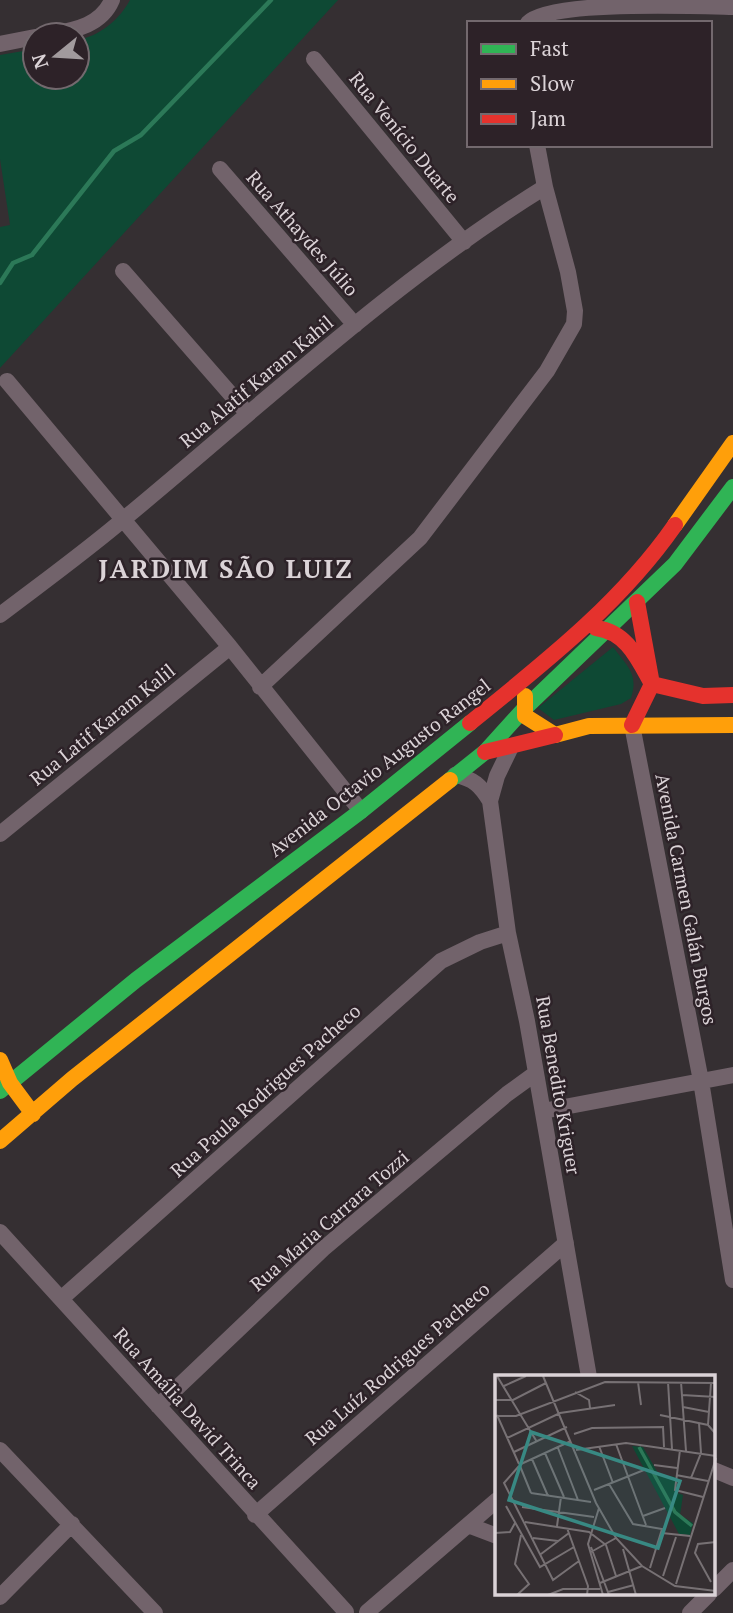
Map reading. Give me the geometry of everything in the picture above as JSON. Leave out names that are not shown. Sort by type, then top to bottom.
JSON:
[{"type":"main road","name":"Avenida Octavio Augusto Rangel","points":[[5,1087],[136,981],[361,811],[558,651],[614,598],[657,551],[733,443]]},
{"type":"main road","points":[[0,1141],[72,1079],[485,752],[524,709],[675,564],[733,487]]},
{"type":"main road","points":[[632,725],[652,684],[637,602]]},
{"type":"main road","points":[[555,735],[525,716],[524,698],[528,687],[558,651],[595,628],[609,628],[627,643],[652,684],[704,696],[733,695]]},
{"type":"main road","points":[[485,752],[589,726],[733,725]]},
{"type":"main road","points":[[0,1060],[5,1087],[33,1114]]},
{"type":"street","points":[[530,21],[540,13],[571,3],[733,7]]},
{"type":"street","points":[[91,22],[109,6]]},
{"type":"street","points":[[0,44],[21,40]]},
{"type":"street","name":"Rua Venício Duarte","points":[[314,59],[464,242]]},
{"type":"street","points":[[260,687],[420,538],[547,372],[574,324],[575,311],[569,272],[545,187],[537,147]]},
{"type":"street","name":"Rua Athaydes Júlio","points":[[220,169],[355,325]]},
{"type":"street","name":"Rua Alatif Karam Kahil","points":[[0,615],[124,519],[355,325],[496,218],[545,187]]},
{"type":"street","points":[[123,271],[248,414]]},
{"type":"street","points":[[7,381],[230,647],[361,811]]},
{"type":"street","name":"Rua Latif Karam Kalil","points":[[0,834],[230,647]]},
{"type":"street","name":"Avenida Carmen Galán Burgos","points":[[632,725],[701,1081],[733,1280]]},
{"type":"street","name":"Rua Benedito Kriguer","points":[[511,747],[496,776],[490,801],[508,933],[543,1111],[589,1375]]},
{"type":"street","points":[[455,775],[470,778],[480,785],[490,801]]},
{"type":"street","name":"Rua Paula Rodrigues Pacheco","points":[[62,1298],[441,961],[480,942],[508,933]]},
{"type":"street","name":"Rua Maria Carrara Tozzi","points":[[158,1406],[323,1249],[536,1073]]},
{"type":"street","points":[[543,1111],[733,1074]]},
{"type":"street","name":"Rua Amália David Trinca","points":[[0,1232],[346,1612]]},
{"type":"street","name":"Rua Luíz Rodrigues Pacheco","points":[[256,1515],[566,1242]]},
{"type":"street","points":[[0,1450],[155,1613]]},
{"type":"street","points":[[716,1471],[733,1478]]},
{"type":"street","points":[[346,1612],[358,1607],[367,1613],[495,1502]]},
{"type":"street","points":[[0,1597],[72,1524]]},
{"type":"street","points":[[468,1524],[495,1535]]},
{"type":"street","points":[[716,1587],[733,1570]]},
{"type":"street","points":[[690,1613],[707,1596]]},
{"type":"green space","points":[[130,0],[338,0],[0,368],[0,227],[10,225],[0,159],[0,55],[21,51],[21,91],[91,91],[91,36],[108,26]]},
{"type":"green space","points":[[613,647],[633,676],[631,698],[621,704],[554,720],[538,708]]},
{"type":"waterway","points":[[0,283],[13,263],[32,255],[114,151],[141,135],[271,0]]},
{"type":"traffic: fast","points":[[450,780],[485,752],[524,709],[675,564],[733,487]]},
{"type":"traffic: fast","points":[[0,1091],[136,980],[361,811],[470,723]]},
{"type":"traffic: slow","points":[[675,525],[733,443]]},
{"type":"traffic: slow","points":[[525,696],[525,716],[555,735],[589,726],[733,725]]},
{"type":"traffic: slow","points":[[0,1141],[72,1079],[450,780]]},
{"type":"traffic: slow","points":[[0,1060],[10,1083],[33,1114]]},
{"type":"traffic: jam","points":[[470,723],[553,655],[605,607],[630,581],[675,525]]},
{"type":"traffic: jam","points":[[637,602],[652,684],[703,696],[733,695]]},
{"type":"traffic: jam","points":[[596,628],[624,641],[652,684],[632,725]]},
{"type":"traffic: jam","points":[[485,752],[555,735]]},
{"type":"district","name":"JARDIM SÃO LUIZ","points":[[226,568]]}]
